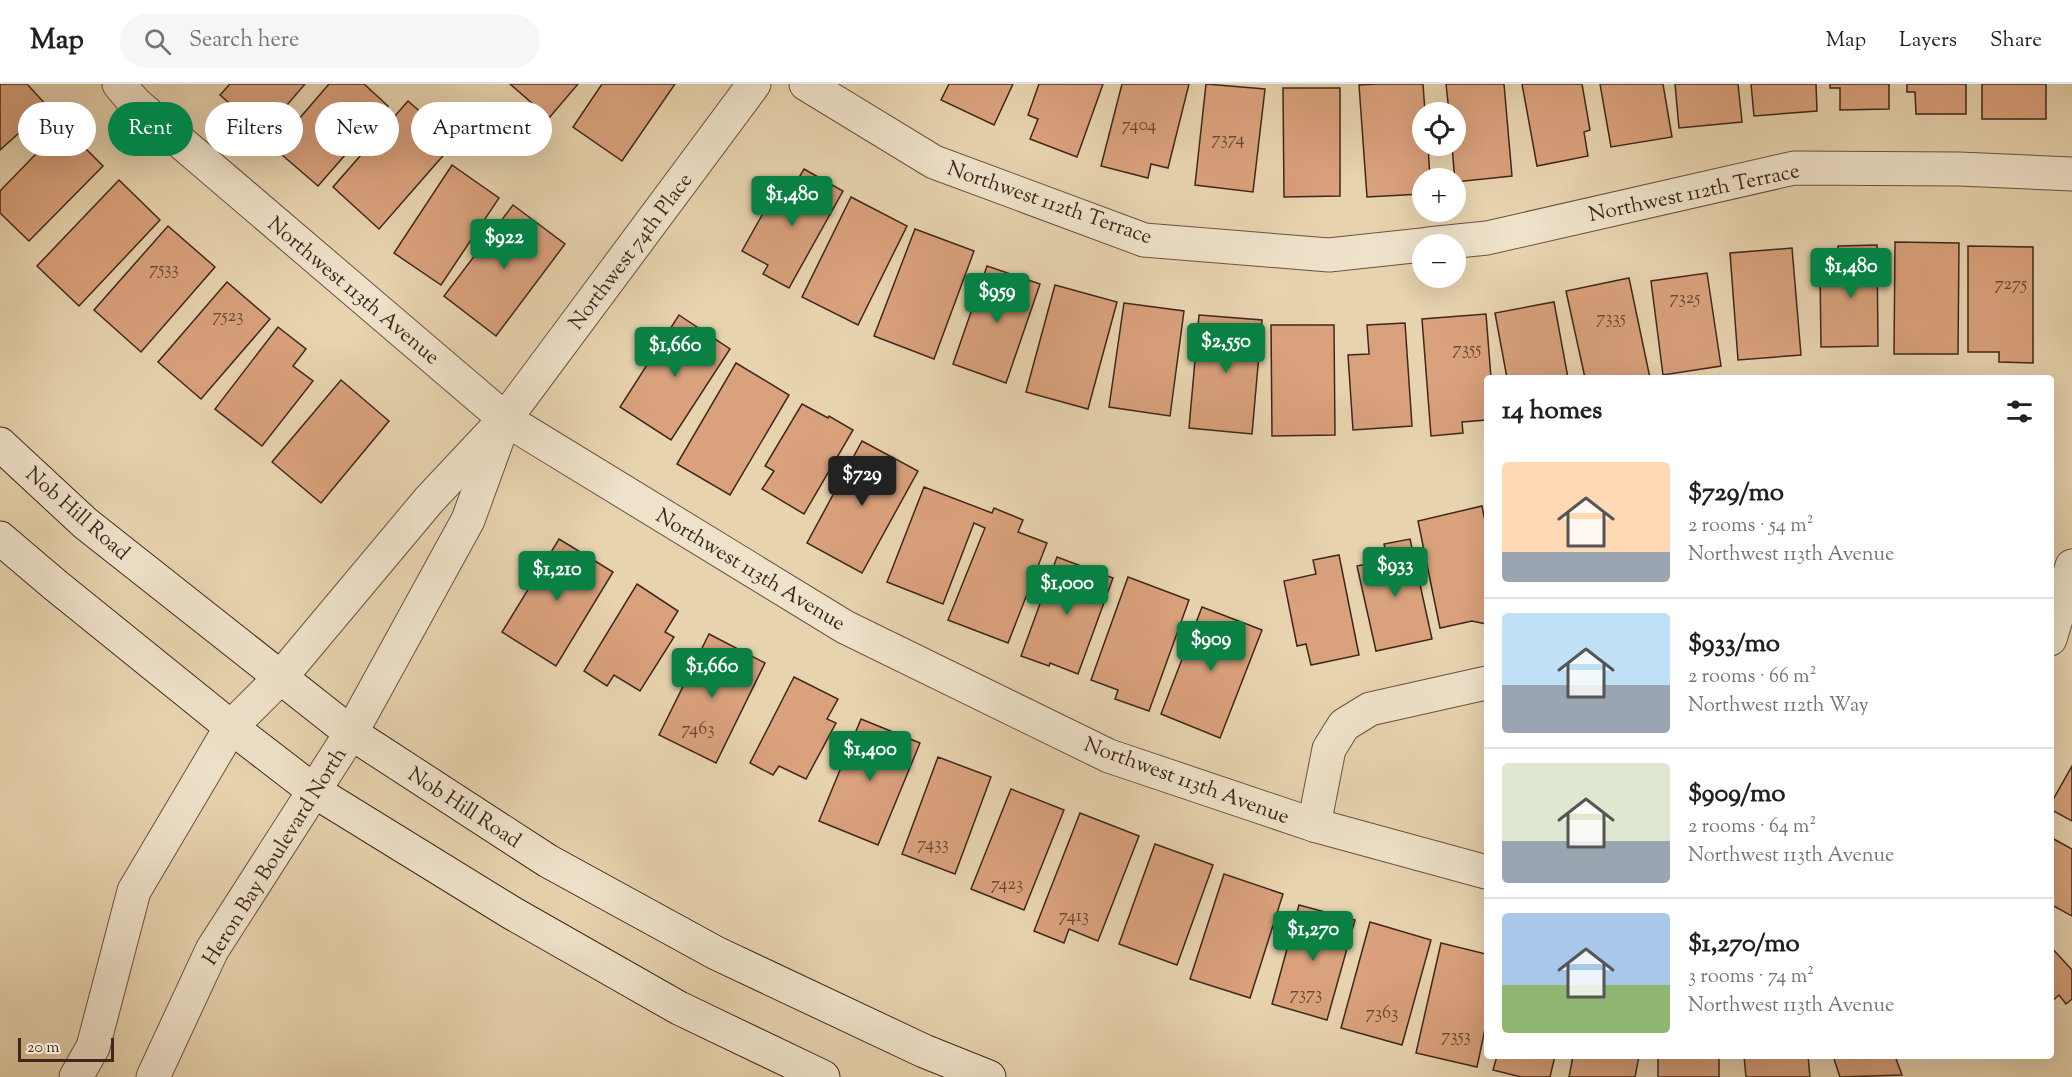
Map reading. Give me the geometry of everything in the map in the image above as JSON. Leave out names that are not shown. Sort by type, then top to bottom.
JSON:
[{"type":"street","name":"Northwest 113th Avenue","points":[[119,84],[135,103],[505,419],[845,627],[1109,756],[1314,825],[1484,871]]},
{"type":"street","name":"Northwest 74th Place","points":[[280,678],[429,500],[505,419],[754,84]]},
{"type":"street","name":"Northwest 112th Terrace","points":[[807,84],[934,162],[1144,240],[1329,255],[1412,246]]},
{"type":"street","name":"Northwest 112th Terrace","points":[[1466,240],[1487,238],[1794,168],[1959,169],[2072,174]]},
{"type":"street","name":"Northwest 74th Place","points":[[351,733],[468,520],[505,419]]},
{"type":"street","name":"Nob Hill Road","points":[[0,444],[85,524],[351,733],[548,861],[716,953],[914,1047],[989,1077]]},
{"type":"street","points":[[0,538],[231,727],[314,791],[512,913],[669,1002],[823,1077]]},
{"type":"street","points":[[2054,626],[2072,566]]},
{"type":"street","points":[[76,1077],[93,1047],[134,891],[231,727],[280,678]]},
{"type":"street","points":[[1314,825],[1329,749],[1344,725],[1370,709],[1484,683]]},
{"type":"street","name":"Heron Bay Boulevard North","points":[[153,1077],[213,950],[351,733]]},
{"type":"building","points":[[0,84],[27,84],[43,102],[18,102],[18,134],[0,150]]},
{"type":"building","points":[[230,84],[305,84],[290,102],[228,102],[220,95]]},
{"type":"building","points":[[329,84],[364,84],[384,102],[315,102],[315,156],[344,156],[318,186],[283,156],[303,156],[303,114]]},
{"type":"building","points":[[510,84],[578,84],[552,114],[552,102],[531,102]]},
{"type":"building","points":[[602,84],[675,84],[622,161],[573,127]]},
{"type":"building","points":[[949,84],[1013,84],[994,125],[941,100]]},
{"type":"building","points":[[1039,84],[1103,84],[1077,157],[1030,139],[1038,119],[1028,115]]},
{"type":"building","points":[[1122,84],[1189,84],[1168,168],[1151,164],[1148,178],[1101,166]]},
{"type":"building","points":[[1206,84],[1265,89],[1253,192],[1195,185]]},
{"type":"building","points":[[1423,84],[1424,102],[1412,102],[1412,156],[1429,156],[1429,168],[1412,168],[1412,195],[1367,197],[1359,85]]},
{"type":"building","points":[[1446,84],[1504,84],[1512,176],[1466,181],[1466,168],[1454,168],[1453,156],[1466,156],[1466,102],[1448,102]]},
{"type":"building","points":[[1522,84],[1582,84],[1590,130],[1584,132],[1588,156],[1537,166]]},
{"type":"building","points":[[1600,84],[1663,84],[1672,137],[1611,147]]},
{"type":"building","points":[[1675,84],[1738,84],[1742,122],[1679,128]]},
{"type":"building","points":[[1751,84],[1816,84],[1817,111],[1754,116]]},
{"type":"building","points":[[1830,84],[1889,84],[1889,109],[1840,110],[1840,88],[1830,88]]},
{"type":"building","points":[[1907,84],[1966,84],[1966,114],[1916,114],[1915,92],[1907,92]]},
{"type":"building","points":[[1982,84],[2046,84],[2046,119],[1982,119]]},
{"type":"building","points":[[1283,88],[1340,88],[1340,196],[1284,197]]},
{"type":"building","points":[[408,101],[411,104],[411,156],[443,156],[379,229],[333,187],[360,156],[399,156],[399,111]]},
{"type":"building","points":[[34,156],[93,156],[103,166],[29,241],[0,213],[0,191]]},
{"type":"building","points":[[452,165],[499,198],[441,285],[394,253]]},
{"type":"building","points":[[804,169],[843,191],[789,288],[763,274],[768,265],[742,251],[776,190],[788,196]]},
{"type":"building","points":[[119,180],[160,220],[79,306],[37,266]]},
{"type":"building","points":[[851,197],[907,226],[858,325],[802,297]]},
{"type":"building","points":[[513,205],[565,244],[496,336],[444,296]]},
{"type":"building","points":[[168,226],[215,267],[141,352],[94,310]]},
{"type":"building","points":[[915,229],[974,251],[934,359],[874,336]]},
{"type":"building","points":[[1895,242],[1959,243],[1958,354],[1894,354]]},
{"type":"building","points":[[1877,245],[1878,346],[1821,347],[1820,271],[1838,270],[1838,246]]},
{"type":"building","points":[[1968,246],[2033,247],[2033,363],[1999,362],[1999,352],[1968,352]]},
{"type":"building","points":[[1792,248],[1801,355],[1738,360],[1730,253]]},
{"type":"building","points":[[987,266],[1040,284],[1006,383],[953,364]]},
{"type":"building","points":[[1707,273],[1721,366],[1663,375],[1651,281]]},
{"type":"building","points":[[1629,278],[1649,375],[1584,375],[1566,291]]},
{"type":"building","points":[[227,282],[270,319],[201,399],[158,362]]},
{"type":"building","points":[[1055,285],[1117,302],[1088,409],[1026,392]]},
{"type":"building","points":[[1554,302],[1567,375],[1506,375],[1495,313]]},
{"type":"building","points":[[1124,303],[1184,311],[1170,416],[1109,407]]},
{"type":"building","points":[[1486,314],[1491,375],[1484,375],[1484,420],[1462,422],[1463,433],[1431,436],[1422,319]]},
{"type":"building","points":[[679,315],[730,349],[671,440],[620,407]]},
{"type":"building","points":[[1199,315],[1262,320],[1252,434],[1189,428]]},
{"type":"building","points":[[1405,323],[1412,426],[1353,430],[1348,355],[1369,354],[1367,325]]},
{"type":"building","points":[[1271,325],[1334,325],[1335,435],[1272,436]]},
{"type":"building","points":[[278,327],[306,349],[293,366],[313,381],[262,446],[215,409]]},
{"type":"building","points":[[736,363],[789,395],[730,495],[677,464]]},
{"type":"building","points":[[341,380],[389,421],[321,503],[272,462]]},
{"type":"building","points":[[802,404],[853,430],[804,514],[762,489],[774,471],[765,466]]},
{"type":"building","points":[[862,441],[918,471],[862,573],[807,543]]},
{"type":"building","points":[[924,487],[992,513],[994,508],[1023,520],[1018,532],[1047,543],[1008,643],[948,620],[985,528],[974,523],[943,604],[887,582]]},
{"type":"building","points":[[1482,506],[1484,516],[1484,624],[1472,621],[1440,628],[1418,521]]},
{"type":"building","points":[[559,539],[613,572],[556,666],[502,632]]},
{"type":"building","points":[[1410,539],[1432,639],[1376,651],[1357,566],[1388,559],[1384,544]]},
{"type":"building","points":[[1339,555],[1359,655],[1311,665],[1306,644],[1297,646],[1284,581],[1316,574],[1313,560]]},
{"type":"building","points":[[1057,557],[1113,578],[1078,674],[1050,663],[1049,666],[1021,656]]},
{"type":"building","points":[[1128,577],[1189,600],[1149,711],[1115,699],[1118,690],[1091,680]]},
{"type":"building","points":[[637,584],[678,611],[665,632],[674,637],[640,691],[614,675],[607,686],[584,671]]},
{"type":"building","points":[[1202,607],[1262,630],[1220,738],[1161,714]]},
{"type":"building","points":[[709,634],[765,663],[716,763],[659,735]]},
{"type":"building","points":[[794,677],[838,699],[827,719],[836,723],[806,779],[779,766],[773,775],[750,763]]},
{"type":"building","points":[[861,719],[920,743],[878,845],[819,821]]},
{"type":"building","points":[[938,757],[991,777],[955,874],[902,854]]},
{"type":"building","points":[[2072,766],[2072,821],[2054,811],[2054,798]]},
{"type":"building","points":[[1011,789],[1064,810],[1024,910],[971,889]]},
{"type":"building","points":[[1080,813],[1139,836],[1098,941],[1069,929],[1064,943],[1034,931]]},
{"type":"building","points":[[2054,839],[2072,849],[2072,916],[2054,906]]},
{"type":"building","points":[[1155,844],[1213,865],[1177,965],[1119,944]]},
{"type":"building","points":[[1224,874],[1283,894],[1250,998],[1190,979]]},
{"type":"building","points":[[1299,905],[1355,920],[1327,1020],[1272,1004]]},
{"type":"building","points":[[1370,922],[1431,940],[1402,1045],[1341,1028]]},
{"type":"building","points":[[1441,943],[1484,954],[1484,1034],[1477,1067],[1416,1053]]},
{"type":"building","points":[[2054,950],[2072,970],[2072,999],[2066,1004],[2059,995],[2054,999]]},
{"type":"building","points":[[1496,1059],[1554,1059],[1550,1077],[1521,1077],[1493,1070]]},
{"type":"building","points":[[1572,1059],[1638,1059],[1635,1077],[1569,1077]]},
{"type":"building","points":[[1658,1059],[1719,1059],[1719,1077],[1658,1077]]},
{"type":"building","points":[[1744,1059],[1808,1059],[1810,1077],[1746,1077]]},
{"type":"building","points":[[1834,1059],[1896,1059],[1902,1075],[1840,1077]]}]
